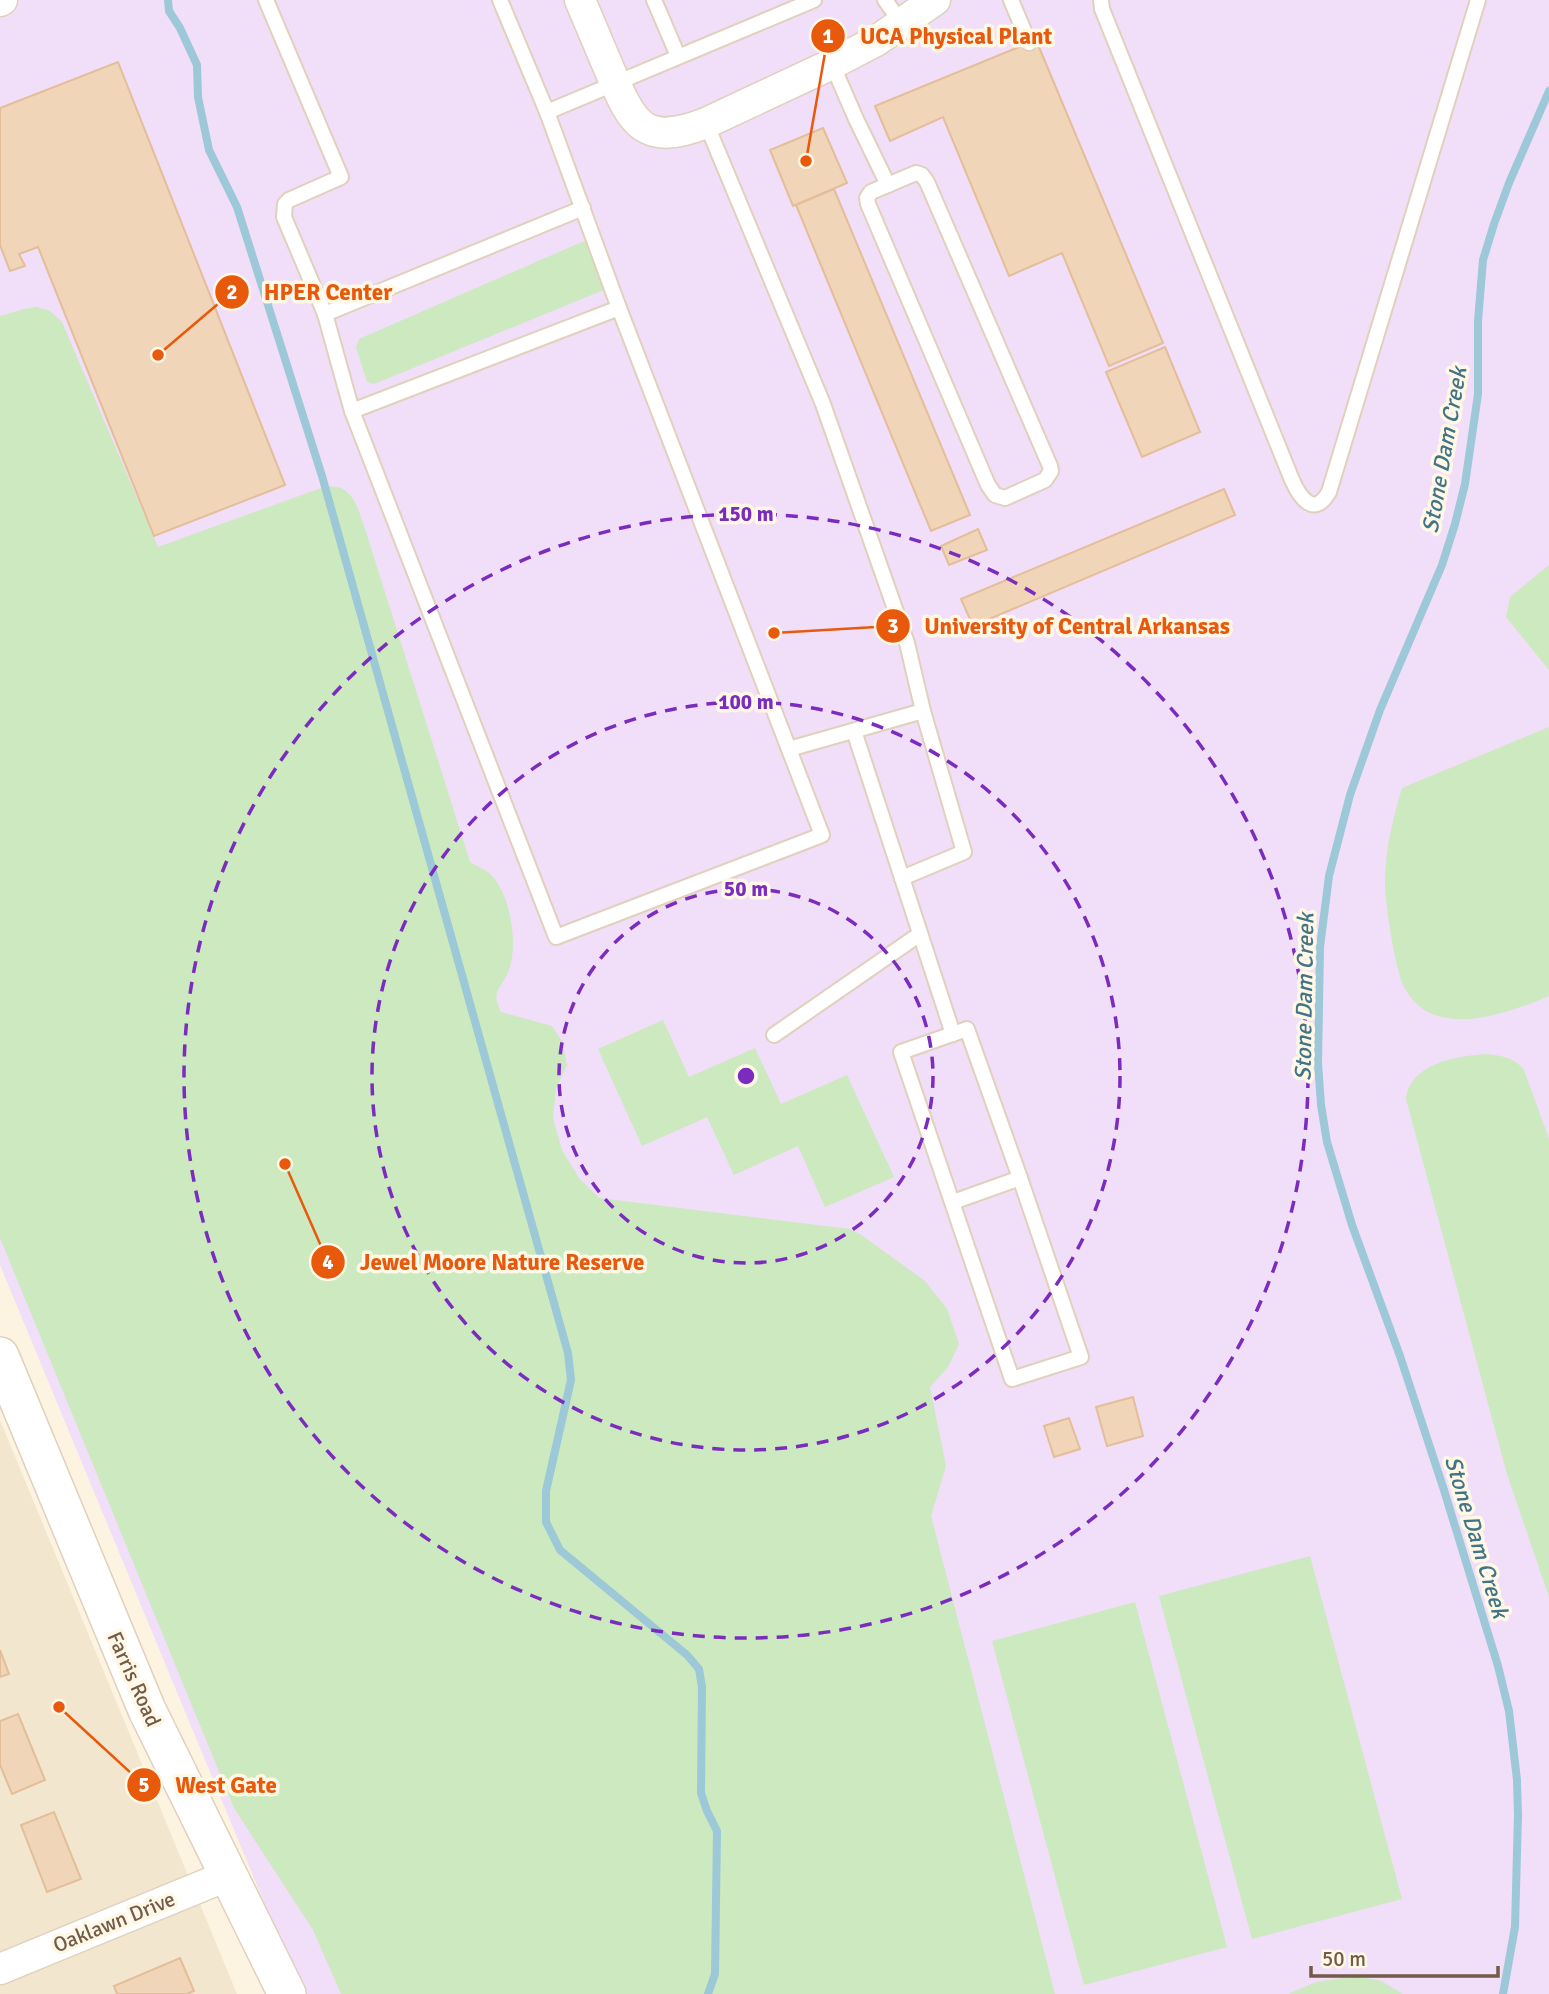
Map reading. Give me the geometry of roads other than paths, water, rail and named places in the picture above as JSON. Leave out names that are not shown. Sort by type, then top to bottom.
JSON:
[{"type":"street","points":[[580,0],[632,117],[650,130],[661,133],[686,131],[706,123],[832,64],[876,41],[894,12],[935,0]]},
{"type":"street","name":"Farris Road","points":[[0,1356],[146,1710],[287,1994]]},
{"type":"street","name":"Oaklawn Drive","points":[[0,1969],[229,1875]]},
{"type":"lane","points":[[265,0],[341,177],[289,200],[285,204],[285,217],[325,314],[352,411],[556,937],[822,835],[619,308],[547,111],[500,0]]},
{"type":"lane","points":[[654,0],[677,56]]},
{"type":"lane","points":[[547,111],[814,0]]},
{"type":"lane","points":[[1011,0],[1028,43]]},
{"type":"lane","points":[[1101,0],[1101,9],[1292,480],[1298,492],[1310,504],[1324,501],[1329,492],[1478,0]]},
{"type":"lane","points":[[832,64],[888,185]]},
{"type":"lane","points":[[706,123],[823,404],[907,643],[923,711],[964,852],[902,878]]},
{"type":"lane","points":[[916,173],[925,178],[1048,460],[1051,471],[1045,481],[1006,498],[995,495],[988,485],[868,204],[867,198],[871,192],[888,185],[916,173]]},
{"type":"lane","points":[[325,314],[583,208]]},
{"type":"lane","points":[[352,411],[619,308]]},
{"type":"lane","points":[[789,749],[923,711]]},
{"type":"lane","points":[[854,731],[953,1034]]},
{"type":"lane","points":[[774,1035],[920,934]]},
{"type":"lane","points":[[967,1029],[1020,1178],[1081,1357],[1013,1379],[901,1052],[967,1029]]},
{"type":"lane","points":[[953,1202],[1020,1178]]},
{"type":"waterway","points":[[168,0],[169,11],[197,65],[198,97],[209,150],[237,207],[322,476],[568,1353],[571,1380],[546,1491],[546,1522],[560,1550],[687,1655],[699,1669],[702,1687],[701,1793],[717,1831],[715,1974],[708,1994]]},
{"type":"waterway","name":"Stone Dam Creek","points":[[1503,1994],[1515,1927],[1518,1815],[1509,1711],[1498,1666],[1443,1487],[1400,1356],[1352,1225],[1327,1142],[1318,1063],[1320,947],[1329,876],[1350,795],[1380,710],[1442,565],[1455,524],[1465,484],[1478,394],[1478,321],[1483,260],[1509,183],[1549,91]]},
{"type":"place","name":"UCA Physical Plant","points":[[806,161]]},
{"type":"place","name":"HPER Center","points":[[158,355]]},
{"type":"place","name":"University of Central Arkansas","points":[[774,633]]},
{"type":"place","name":"Jewel Moore Nature Reserve","points":[[285,1164]]},
{"type":"place","name":"West Gate","points":[[59,1707]]}]
